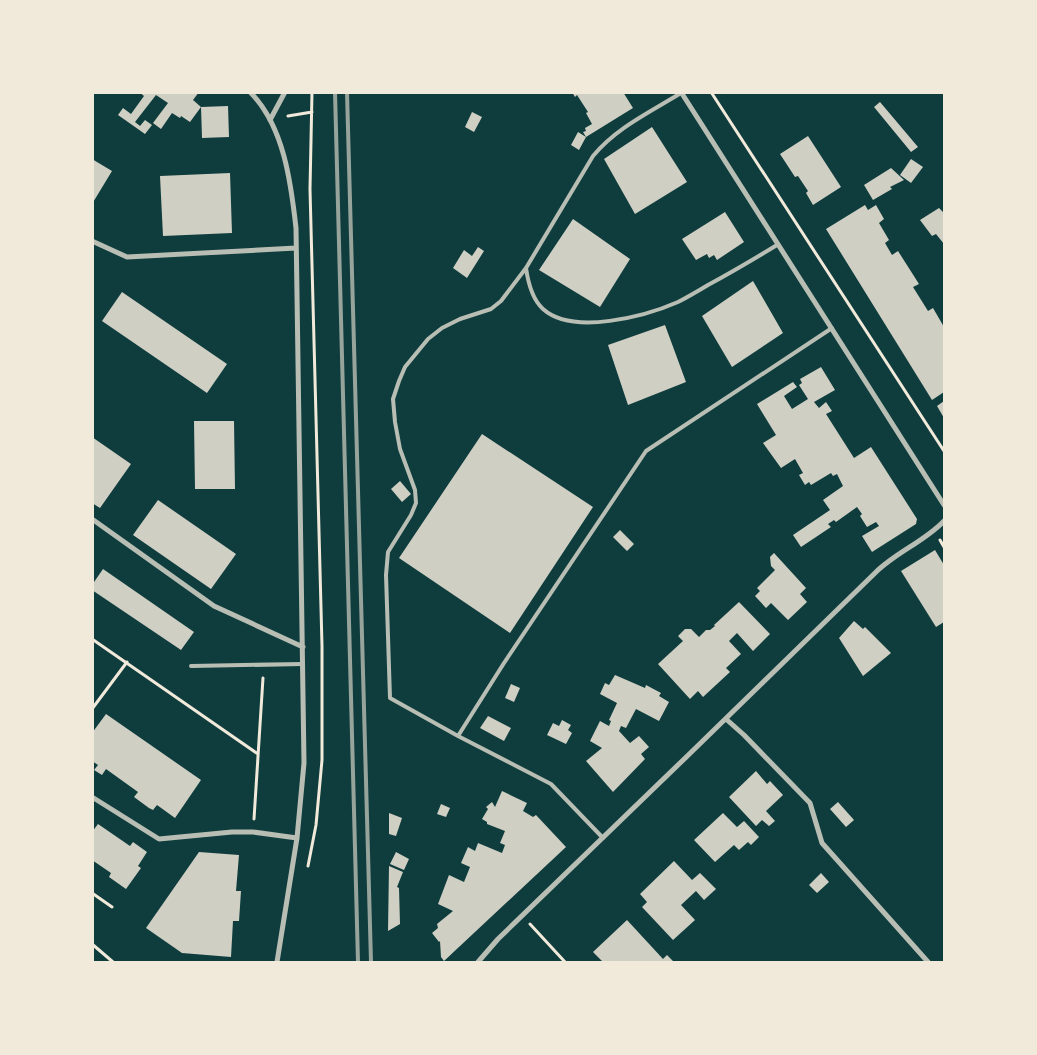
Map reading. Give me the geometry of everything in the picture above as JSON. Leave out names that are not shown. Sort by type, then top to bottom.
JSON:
[{"type":"street","points":[[250,92],[260,102],[270,120],[285,158],[292,192],[296,248],[304,763],[297,838],[277,962]]},
{"type":"street","points":[[270,120],[285,92]]},
{"type":"street","points":[[681,93],[944,504]]},
{"type":"street","points":[[92,241],[127,256],[296,248]]},
{"type":"street","points":[[92,519],[214,606],[303,648]]},
{"type":"street","points":[[478,962],[498,939],[883,565],[934,532],[944,521]]},
{"type":"street","points":[[726,719],[810,803],[822,843],[928,962]]},
{"type":"street","points":[[92,797],[159,839],[232,832],[253,832],[297,838]]},
{"type":"lane","points":[[603,838],[551,784],[390,698],[386,575],[388,552],[411,515],[416,503],[415,490],[400,449],[393,399],[398,381],[405,367],[428,339],[442,328],[460,319],[491,309],[501,301],[526,268],[593,156],[604,143],[617,132],[681,93]]},
{"type":"lane","points":[[526,268],[533,294],[542,309],[555,318],[571,321],[612,321],[679,301],[746,264],[777,244]]},
{"type":"lane","points":[[458,736],[504,663],[646,451],[832,328]]},
{"type":"lane","points":[[191,666],[303,664]]},
{"type":"path","points":[[711,92],[944,451]]},
{"type":"path","points":[[270,120],[312,112]]},
{"type":"path","points":[[92,639],[258,754]]},
{"type":"path","points":[[92,708],[127,662]]},
{"type":"path","points":[[253,832],[264,665]]},
{"type":"path","points":[[92,893],[112,907]]},
{"type":"path","points":[[522,916],[565,962]]},
{"type":"path","points":[[92,944],[114,962]]},
{"type":"building","points":[[139,92],[199,92],[193,100],[201,107],[190,122],[172,113],[161,129],[153,123],[168,103],[156,95],[135,122],[140,126],[145,120],[152,125],[145,134],[118,115],[123,108],[131,114],[144,96]]},
{"type":"building","points":[[572,92],[623,92],[633,108],[586,137],[583,132],[586,131],[585,128],[592,124],[586,113],[588,112],[577,95],[575,97]]},
{"type":"building","points":[[880,102],[918,147],[911,152],[874,107]]},
{"type":"building","points":[[228,106],[229,137],[202,138],[201,107]]},
{"type":"building","points":[[472,112],[482,117],[474,132],[465,127]]},
{"type":"building","points":[[652,127],[687,182],[635,214],[604,159]]},
{"type":"building","points":[[578,132],[586,137],[579,150],[571,145]]},
{"type":"building","points":[[808,136],[841,187],[813,205],[806,193],[808,191],[798,176],[795,177],[780,154]]},
{"type":"building","points":[[92,159],[112,171],[92,204]]},
{"type":"building","points":[[911,159],[923,167],[911,183],[900,175]]},
{"type":"building","points":[[891,168],[904,180],[890,187],[892,189],[873,200],[864,185]]},
{"type":"building","points":[[230,173],[232,233],[163,236],[160,176]]},
{"type":"building","points":[[865,205],[868,210],[876,205],[884,219],[879,223],[889,240],[885,243],[892,255],[898,251],[919,284],[913,287],[928,311],[933,308],[944,327],[944,392],[932,400],[826,229]]},
{"type":"building","points":[[939,208],[944,213],[944,244],[936,234],[932,236],[920,220]]},
{"type":"building","points":[[725,212],[744,242],[717,260],[714,255],[709,258],[707,254],[696,260],[682,239]]},
{"type":"building","points":[[573,219],[630,259],[600,307],[539,270]]},
{"type":"building","points":[[478,247],[484,251],[467,278],[453,268],[464,250],[472,256]]},
{"type":"building","points":[[753,281],[783,333],[732,367],[702,316]]},
{"type":"building","points":[[122,292],[227,364],[207,393],[102,321]]},
{"type":"building","points":[[665,325],[686,382],[628,405],[608,345]]},
{"type":"building","points":[[821,367],[835,390],[814,402],[819,408],[826,402],[832,411],[826,414],[854,458],[871,447],[917,519],[916,524],[872,552],[862,536],[879,526],[876,522],[867,527],[857,507],[836,522],[834,520],[828,524],[831,527],[801,547],[793,535],[830,510],[823,500],[843,486],[837,474],[833,476],[831,473],[811,485],[809,482],[805,485],[799,475],[803,473],[795,459],[781,468],[763,443],[776,435],[757,404],[793,382],[797,387],[784,396],[792,409],[808,399],[799,385],[802,383],[800,379]]},
{"type":"building","points":[[944,401],[944,418],[937,406]]},
{"type":"building","points":[[194,421],[234,421],[235,489],[195,489]]},
{"type":"building","points":[[482,434],[593,507],[510,633],[399,558]]},
{"type":"building","points":[[92,437],[131,464],[100,508],[92,503]]},
{"type":"building","points":[[400,481],[411,494],[402,502],[391,489]]},
{"type":"building","points":[[158,500],[236,554],[211,589],[133,535]]},
{"type":"building","points":[[620,530],[634,544],[627,551],[613,537]]},
{"type":"building","points":[[935,550],[944,565],[944,622],[936,627],[901,571]]},
{"type":"building","points":[[774,553],[806,588],[800,594],[807,602],[788,620],[771,603],[766,608],[755,596],[760,591],[757,588],[775,570],[771,566],[770,557]]},
{"type":"building","points":[[103,569],[194,632],[181,650],[92,590],[92,585]]},
{"type":"building","points":[[739,602],[770,634],[753,651],[737,633],[729,641],[741,654],[726,668],[730,672],[703,697],[698,691],[690,699],[658,664],[683,641],[678,636],[685,629],[691,629],[699,637],[706,630],[710,630],[715,626]]},
{"type":"building","points":[[854,621],[863,629],[865,627],[891,653],[863,676],[839,638]]},
{"type":"building","points":[[615,675],[645,688],[646,685],[661,693],[659,696],[669,702],[659,721],[636,709],[626,728],[621,726],[619,731],[630,743],[639,736],[649,747],[641,754],[645,759],[613,792],[586,761],[602,748],[590,741],[600,721],[609,726],[611,721],[609,720],[617,703],[600,694],[605,683],[609,685]]},
{"type":"building","points":[[511,684],[520,688],[514,702],[505,698]]},
{"type":"building","points":[[106,714],[201,780],[175,818],[157,805],[153,810],[149,808],[134,797],[138,792],[106,769],[102,775],[94,770],[98,765],[92,761],[92,733]]},
{"type":"building","points":[[488,716],[511,728],[504,741],[480,728]]},
{"type":"building","points":[[562,720],[571,725],[568,730],[572,733],[566,744],[547,735],[553,723],[559,726]]},
{"type":"building","points":[[756,771],[767,784],[770,781],[783,795],[766,811],[775,821],[769,826],[762,820],[756,826],[729,797]]},
{"type":"building","points":[[502,791],[527,803],[523,811],[533,817],[536,815],[566,847],[444,961],[441,957],[440,941],[432,933],[438,928],[437,924],[453,911],[438,904],[449,875],[464,882],[470,867],[461,863],[468,847],[475,851],[478,843],[502,853],[505,845],[500,843],[505,831],[487,824],[482,819],[488,809],[486,807],[492,802],[495,807]]},
{"type":"building","points":[[838,802],[854,820],[846,827],[830,809]]},
{"type":"building","points":[[441,804],[450,808],[446,817],[437,814]]},
{"type":"building","points":[[389,813],[402,818],[396,836],[389,834]]},
{"type":"building","points":[[723,813],[737,827],[744,821],[759,837],[751,845],[748,842],[739,850],[734,845],[715,862],[694,840]]},
{"type":"building","points":[[98,824],[130,846],[133,842],[147,852],[138,866],[141,868],[126,889],[109,877],[111,873],[92,860],[92,832]]},
{"type":"building","points":[[199,852],[239,855],[236,891],[241,891],[239,921],[233,921],[231,957],[182,953],[146,928]]},
{"type":"building","points":[[396,852],[409,859],[404,870],[390,864]]},
{"type":"building","points":[[674,861],[692,880],[700,873],[716,889],[704,900],[696,891],[681,905],[695,920],[673,940],[642,907],[647,902],[640,894]]},
{"type":"building","points":[[389,866],[403,872],[397,887],[399,888],[400,924],[388,931]]},
{"type":"building","points":[[821,873],[829,882],[817,893],[809,885]]},
{"type":"building","points":[[627,920],[663,959],[667,955],[674,962],[603,962],[593,952]]},
{"type":"railway","points":[[335,92],[358,962]]},
{"type":"railway","points":[[347,92],[371,962]]}]
